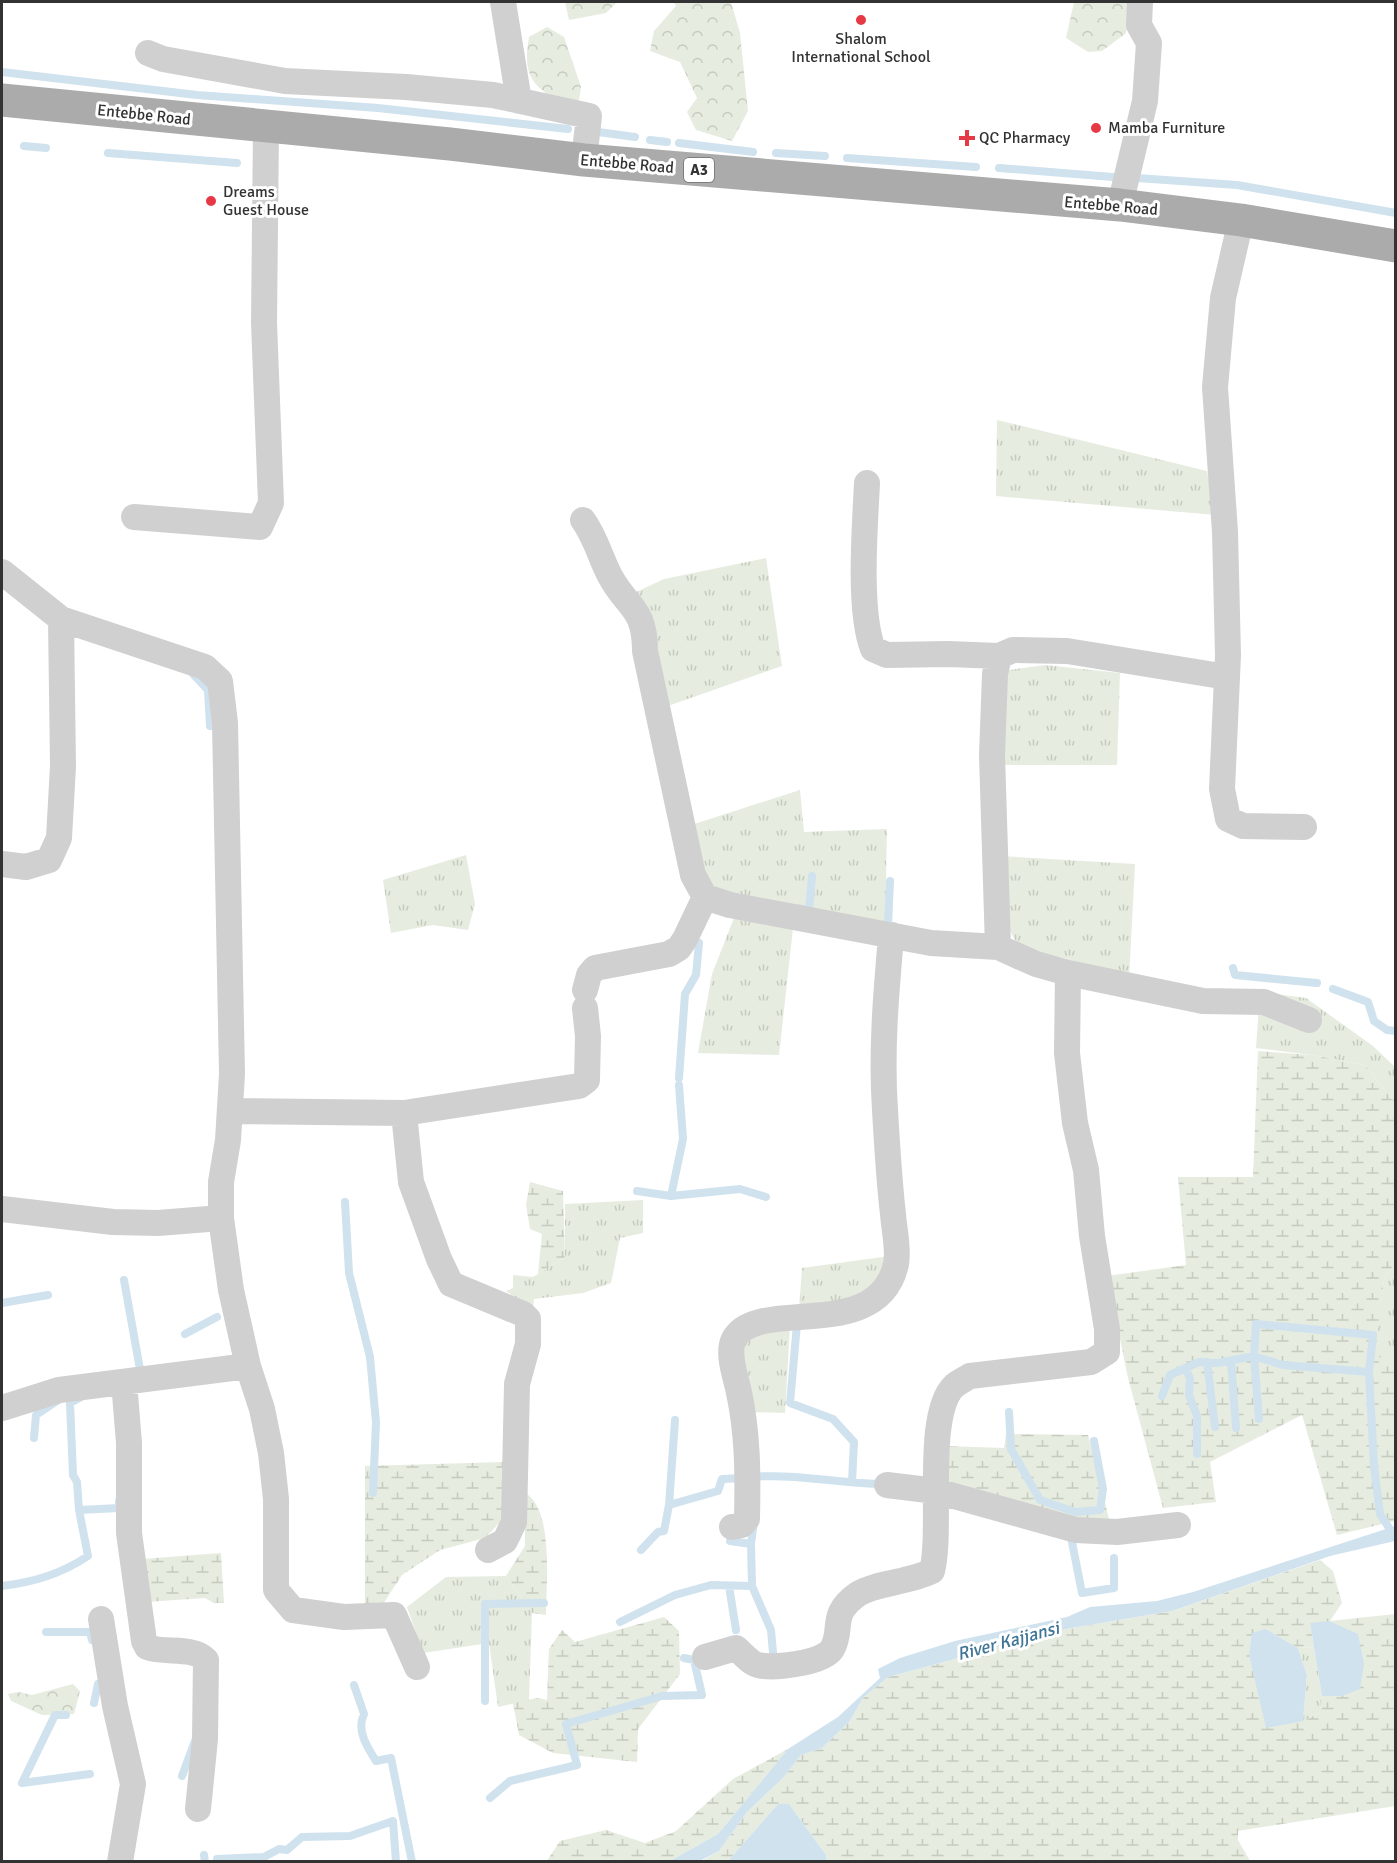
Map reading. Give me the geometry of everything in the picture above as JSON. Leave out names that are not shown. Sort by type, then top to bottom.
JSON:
[{"type":"main road","name":"Entebbe Road","points":[[2,100],[450,144],[584,160],[1120,205],[1241,220],[1395,246]]},
{"type":"street","points":[[503,2],[519,101]]},
{"type":"street","points":[[1120,205],[1145,101],[1149,43],[1139,25],[1140,2]]},
{"type":"street","points":[[148,53],[163,59],[285,81],[406,87],[519,101],[589,116],[584,160]]},
{"type":"street","points":[[134,517],[260,527],[271,503],[264,323],[266,127]]},
{"type":"street","points":[[1241,220],[1223,298],[1215,387],[1225,532],[1227,677],[1222,789],[1228,819],[1243,826],[1304,827]]},
{"type":"street","points":[[867,483],[864,550],[867,625],[873,649],[887,655],[999,656],[1013,650],[1066,651],[1227,677]]},
{"type":"street","points":[[584,520],[595,537],[611,577],[633,604],[642,622],[645,651],[693,875],[705,897],[730,905],[931,944],[998,947],[1036,964],[1068,973],[1203,1001],[1264,1002],[1309,1020]]},
{"type":"street","points":[[2,572],[61,619],[204,667],[220,681],[225,723],[231,1111],[222,1182],[222,1218],[231,1290],[271,1453],[276,1499],[276,1590],[282,1600],[293,1610],[344,1617],[394,1615],[417,1667]]},
{"type":"street","points":[[2,864],[26,867],[50,860],[59,838],[63,751],[61,619]]},
{"type":"street","points":[[998,947],[992,755],[995,674],[999,656]]},
{"type":"street","points":[[231,1111],[404,1113],[585,1084],[588,1068],[585,999],[589,975],[595,968],[669,954],[679,948],[705,897]]},
{"type":"street","points":[[732,1527],[742,1525],[747,1519],[748,1465],[743,1410],[732,1358],[733,1340],[743,1329],[756,1323],[834,1315],[862,1304],[880,1294],[896,1264],[884,1106],[884,1011],[891,937]]},
{"type":"street","points":[[705,1657],[736,1648],[757,1665],[775,1665],[801,1663],[829,1653],[834,1647],[837,1622],[844,1605],[861,1592],[920,1577],[932,1571],[936,1555],[939,1420],[953,1387],[970,1376],[1091,1362],[1107,1352],[1107,1329],[1092,1236],[1086,1170],[1075,1123],[1067,1053],[1068,973]]},
{"type":"street","points":[[404,1113],[411,1182],[439,1259],[452,1284],[523,1314],[528,1319],[528,1344],[517,1384],[514,1522],[505,1541],[488,1550]]},
{"type":"street","points":[[2,1209],[113,1222],[158,1223],[222,1218]]},
{"type":"street","points":[[2,1408],[59,1390],[249,1366]]},
{"type":"street","points":[[124,1382],[129,1443],[129,1533],[144,1641],[147,1647],[156,1650],[194,1653],[206,1660],[204,1739],[198,1809]]},
{"type":"street","points":[[887,1485],[936,1491],[1076,1530],[1118,1532],[1178,1525]]},
{"type":"street","points":[[101,1619],[115,1706],[133,1784],[120,1862]]},
{"type":"green space","points":[[565,2],[617,2],[606,13],[569,20]]},
{"type":"green space","points":[[674,2],[731,2],[740,33],[748,111],[732,141],[696,130],[687,112],[697,98],[680,62],[650,51],[654,31],[676,6]]},
{"type":"green space","points":[[1074,2],[1132,2],[1134,15],[1125,34],[1102,51],[1088,52],[1066,38]]},
{"type":"green space","points":[[547,27],[564,37],[581,87],[579,100],[568,107],[538,87],[529,72],[527,51],[529,37]]},
{"type":"green space","points":[[997,420],[1207,471],[1216,515],[996,496]]},
{"type":"green space","points":[[766,558],[782,666],[665,707],[634,593],[664,579]]},
{"type":"green space","points":[[1045,665],[1120,673],[1117,765],[1005,765],[999,691],[1009,670]]},
{"type":"green space","points":[[800,790],[804,832],[887,829],[885,928],[711,892],[688,826]]},
{"type":"green space","points":[[466,855],[475,904],[468,930],[433,925],[391,933],[383,880]]},
{"type":"green space","points":[[999,856],[1135,864],[1129,980],[1064,958],[1034,953],[1015,940],[1005,922]]},
{"type":"green space","points":[[734,918],[793,928],[779,1055],[698,1053],[712,974]]},
{"type":"green space","points":[[1260,992],[1306,998],[1373,1046],[1395,1067],[1395,1103],[1365,1065],[1256,1048]]},
{"type":"green space","points":[[1258,1051],[1312,1055],[1365,1065],[1395,1103],[1395,1263],[1384,1279],[1375,1354],[1395,1369],[1395,1521],[1337,1535],[1302,1415],[1210,1462],[1216,1502],[1163,1508],[1128,1378],[1107,1276],[1186,1265],[1178,1177],[1253,1177]]},
{"type":"green space","points":[[530,1182],[563,1191],[565,1257],[538,1274],[542,1234],[530,1229],[526,1205]]},
{"type":"green space","points":[[643,1200],[643,1233],[620,1238],[611,1283],[583,1293],[534,1299],[533,1309],[506,1291],[513,1288],[513,1275],[533,1277],[565,1257],[565,1204]]},
{"type":"green space","points":[[890,1256],[875,1291],[799,1310],[802,1268]]},
{"type":"green space","points":[[1395,1263],[1395,1369],[1374,1354],[1384,1279]]},
{"type":"green space","points":[[790,1326],[785,1413],[749,1412],[740,1354],[745,1340]]},
{"type":"green space","points":[[1006,1434],[1088,1435],[1111,1527],[945,1486],[944,1446],[1004,1448]]},
{"type":"green space","points":[[504,1462],[504,1518],[485,1538],[440,1550],[402,1575],[381,1607],[365,1610],[365,1466]]},
{"type":"green space","points":[[525,1493],[534,1501],[541,1514],[544,1530],[547,1567],[546,1615],[532,1613],[506,1576],[525,1546]]},
{"type":"green space","points":[[221,1553],[224,1603],[214,1603],[205,1598],[146,1602],[142,1559]]},
{"type":"green space","points":[[1320,1560],[1333,1571],[1342,1603],[1330,1621],[1395,1614],[1395,1806],[1238,1831],[1238,1840],[1250,1861],[827,1861],[826,1855],[789,1804],[778,1804],[728,1861],[700,1862],[719,1851],[747,1812],[783,1778],[801,1755],[822,1748],[850,1721],[863,1698],[888,1677],[1066,1629],[1172,1611]],"holes":[[[1310,1623],[1342,1696],[1322,1696],[1321,1712],[1303,1721],[1266,1629],[1298,1648],[1314,1647]]]},
{"type":"green space","points":[[506,1576],[532,1613],[529,1700],[498,1707],[489,1643],[423,1653],[407,1607],[446,1577]]},
{"type":"green space","points":[[664,1617],[679,1631],[680,1674],[638,1729],[637,1762],[553,1753],[519,1735],[513,1703],[538,1698],[547,1700],[549,1649],[562,1630],[575,1642]]},
{"type":"green space","points":[[1314,1647],[1322,1696],[1321,1712],[1303,1721],[1307,1675],[1298,1648]]},
{"type":"green space","points":[[73,1684],[80,1691],[74,1714],[42,1715],[11,1701],[8,1694],[18,1692],[32,1695]]},
{"type":"green space","points":[[788,1749],[718,1834],[670,1861],[546,1862],[560,1841],[606,1830],[645,1843],[676,1831],[733,1779]]},
{"type":"water","name":"River Kajjansi","points":[[1395,1526],[1395,1541],[1330,1556],[1172,1611],[1066,1629],[888,1677],[863,1698],[850,1721],[822,1748],[801,1755],[783,1778],[747,1812],[719,1851],[700,1861],[670,1861],[718,1834],[788,1749],[838,1717],[880,1678],[878,1669],[900,1658],[955,1641],[1067,1617],[1090,1607],[1157,1601],[1193,1592]]},
{"type":"water","points":[[1329,1621],[1358,1634],[1364,1664],[1360,1689],[1342,1696],[1322,1696],[1310,1623]]},
{"type":"water","points":[[1266,1629],[1298,1648],[1307,1675],[1303,1721],[1266,1728],[1249,1655],[1252,1633]]},
{"type":"water","points":[[778,1804],[789,1804],[826,1855],[827,1861],[728,1861]]},
{"type":"waterway","points":[[2,72],[197,95],[378,108],[568,129]]},
{"type":"waterway","points":[[598,132],[635,137]]},
{"type":"waterway","points":[[650,140],[667,142]]},
{"type":"waterway","points":[[679,143],[753,152]]},
{"type":"waterway","points":[[24,146],[46,148]]},
{"type":"waterway","points":[[108,153],[237,163]]},
{"type":"waterway","points":[[776,153],[825,156]]},
{"type":"waterway","points":[[847,158],[976,167]]},
{"type":"waterway","points":[[999,168],[1113,177]]},
{"type":"waterway","points":[[1137,178],[1237,185],[1396,213]]},
{"type":"waterway","points":[[193,674],[208,690],[210,726]]},
{"type":"waterway","points":[[802,909],[809,910],[812,876]]},
{"type":"waterway","points":[[890,881],[888,925],[894,926]]},
{"type":"waterway","points":[[679,1078],[685,994],[696,975],[699,943]]},
{"type":"waterway","points":[[1233,968],[1235,975],[1317,983]]},
{"type":"waterway","points":[[1333,989],[1368,1002],[1374,1021],[1387,1030],[1396,1031]]},
{"type":"waterway","points":[[671,1196],[683,1139],[679,1085]]},
{"type":"waterway","points":[[637,1191],[671,1196],[740,1189],[766,1197]]},
{"type":"waterway","points":[[345,1202],[349,1273],[370,1357],[376,1422],[373,1493]]},
{"type":"waterway","points":[[124,1280],[141,1375]]},
{"type":"waterway","points":[[2,1303],[48,1295]]},
{"type":"waterway","points":[[185,1334],[217,1317]]},
{"type":"waterway","points":[[797,1324],[790,1403],[833,1419],[854,1442],[852,1482]]},
{"type":"waterway","points":[[1259,1419],[1254,1356],[1256,1324],[1373,1335],[1369,1372]]},
{"type":"waterway","points":[[1162,1396],[1170,1375],[1199,1362],[1218,1363],[1254,1356],[1283,1365],[1369,1372],[1374,1466],[1380,1514],[1393,1534]]},
{"type":"waterway","points":[[1231,1361],[1236,1428]]},
{"type":"waterway","points":[[1207,1362],[1215,1427]]},
{"type":"waterway","points":[[1185,1368],[1190,1378],[1189,1395],[1197,1416],[1197,1454]]},
{"type":"waterway","points":[[2,1586],[47,1576],[68,1568],[88,1556],[79,1510],[77,1482],[73,1475],[70,1403],[83,1396]]},
{"type":"waterway","points":[[34,1438],[36,1415],[57,1401]]},
{"type":"waterway","points":[[1009,1412],[1011,1449],[1040,1500],[1075,1512],[1100,1510],[1103,1489],[1094,1441]]},
{"type":"waterway","points":[[641,1550],[658,1532],[664,1531],[669,1505],[675,1420]]},
{"type":"waterway","points":[[752,1477],[785,1476],[885,1484]]},
{"type":"waterway","points":[[669,1505],[718,1491],[722,1479],[744,1478]]},
{"type":"waterway","points":[[79,1510],[119,1508],[119,1501]]},
{"type":"waterway","points":[[752,1586],[751,1544],[754,1521]]},
{"type":"waterway","points":[[1071,1537],[1082,1593],[1114,1588],[1114,1558]]},
{"type":"waterway","points":[[730,1541],[751,1544]]},
{"type":"waterway","points":[[620,1622],[675,1595],[711,1585],[752,1586],[771,1630],[774,1664]]},
{"type":"waterway","points":[[729,1586],[736,1630]]},
{"type":"waterway","points":[[485,1701],[485,1604],[544,1603]]},
{"type":"waterway","points":[[46,1632],[90,1632],[92,1640]]},
{"type":"waterway","points":[[490,1798],[510,1781],[577,1765],[566,1724],[662,1696],[702,1695],[694,1660],[684,1658]]},
{"type":"waterway","points":[[94,1703],[98,1684]]},
{"type":"waterway","points":[[354,1685],[364,1714],[361,1726],[366,1744],[376,1761],[391,1758],[412,1862]]},
{"type":"waterway","points":[[22,1783],[55,1715],[66,1715]]},
{"type":"waterway","points":[[182,1776],[195,1741]]},
{"type":"waterway","points":[[22,1783],[90,1774]]},
{"type":"waterway","points":[[217,1859],[264,1857],[279,1849],[287,1850],[302,1837],[350,1836],[393,1821],[396,1862]]},
{"type":"waterway","points":[[204,1855],[205,1862]]},
{"type":"place","name":"Shalom International School","points":[[861,20]]},
{"type":"place","name":"Mamba Furniture","points":[[1096,128]]},
{"type":"place","name":"QC Pharmacy","points":[[967,138]]},
{"type":"place","name":"Dreams Guest House","points":[[211,201]]}]
